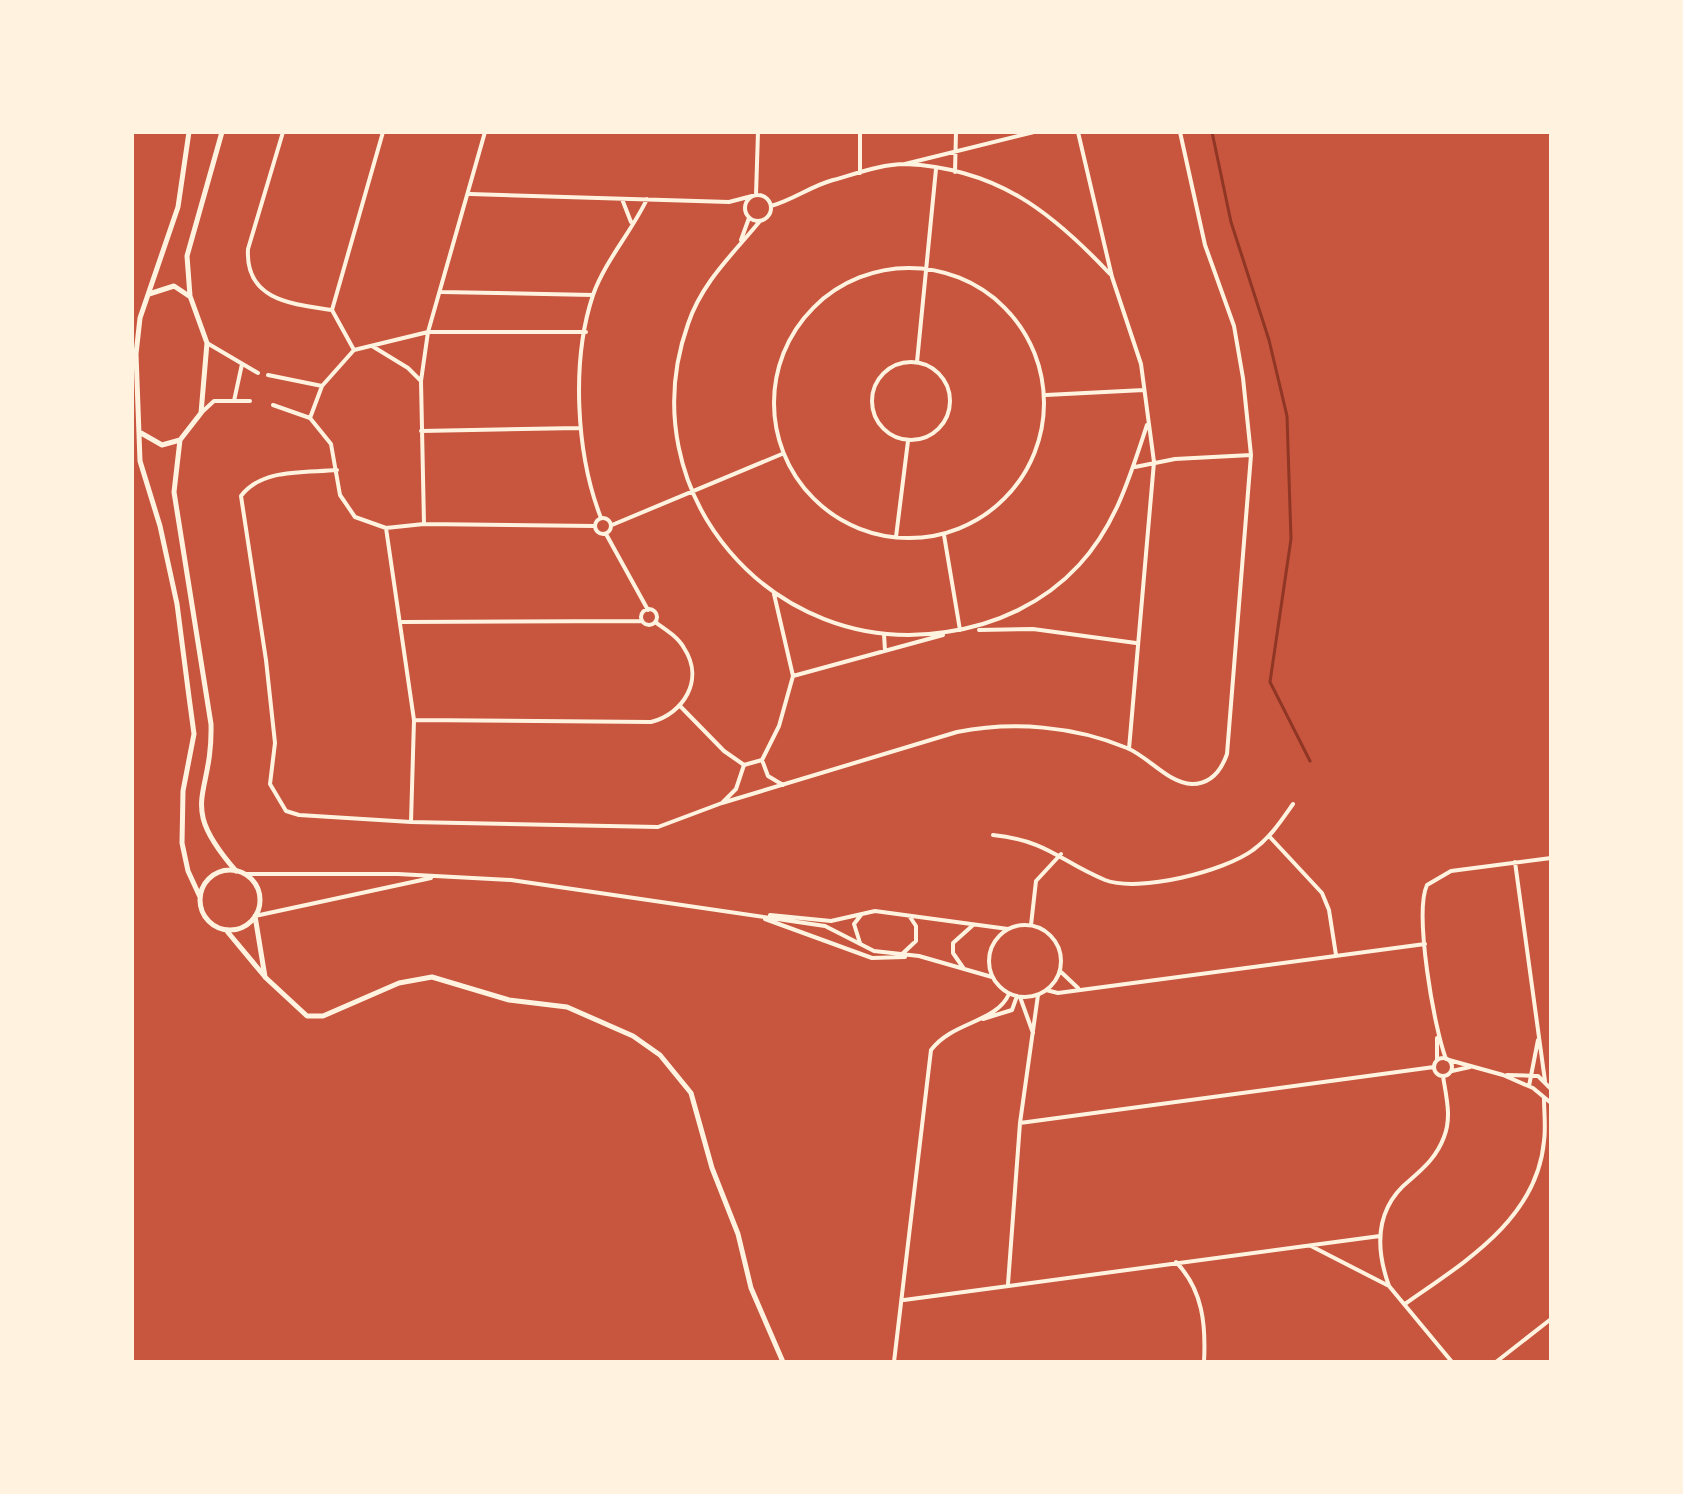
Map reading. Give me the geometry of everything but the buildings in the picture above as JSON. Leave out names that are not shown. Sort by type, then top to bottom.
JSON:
[{"type":"street","points":[[189,132],[178,207],[136,340],[140,461],[160,526],[177,604],[194,734],[183,791],[182,843],[203,914],[210,923],[226,930],[266,978],[301,1013],[316,1017],[399,983],[443,978],[509,1000],[567,1007],[633,1036],[660,1055],[691,1093],[712,1168],[736,1227],[751,1288],[783,1362]]},
{"type":"street","points":[[201,413],[207,343],[190,296],[187,256],[222,132]]},
{"type":"street","points":[[283,132],[248,249],[247,267],[256,285],[275,297],[332,310]]},
{"type":"street","points":[[354,350],[332,310],[383,132]]},
{"type":"street","points":[[424,524],[421,381],[428,332],[470,194],[485,132]]},
{"type":"street","points":[[745,210],[754,196],[758,132]]},
{"type":"street","points":[[860,132],[860,173]]},
{"type":"street","points":[[955,172],[956,132]]},
{"type":"street","points":[[771,206],[828,181],[1034,132]]},
{"type":"street","points":[[1078,132],[1112,277],[1136,343],[1154,462],[1129,749]]},
{"type":"street","points":[[337,470],[265,477],[253,483],[241,496],[275,743],[270,784],[286,811],[299,815],[411,822],[658,827],[764,790],[957,732],[988,726],[1054,729],[1129,749],[1187,784],[1206,782],[1219,770],[1227,754],[1251,455],[1234,326],[1205,245],[1180,132]]},
{"type":"street","points":[[903,164],[955,172],[1032,202],[1057,220],[1112,277]]},
{"type":"street","points":[[917,362],[936,169]]},
{"type":"street","points":[[470,194],[729,202],[754,196],[767,199],[771,206],[770,214]]},
{"type":"street","points":[[622,199],[631,222]]},
{"type":"street","points":[[601,518],[579,428],[586,332],[593,295],[631,222],[647,199]]},
{"type":"street","points":[[729,202],[760,221]]},
{"type":"street","points":[[784,202],[760,221],[740,243],[700,296],[680,353],[675,391],[677,427],[693,493],[708,521],[745,570],[774,594],[815,618],[847,629],[905,638],[981,627],[1019,610],[1078,567],[1112,518],[1135,467],[1147,425]]},
{"type":"street","points":[[740,243],[749,217]]},
{"type":"street","points":[[926,266],[979,288],[1016,321],[1032,346],[1046,395],[1039,446],[1013,491],[971,525],[944,535],[896,537],[871,533],[836,518],[805,491],[782,454],[773,405],[776,378],[797,327],[832,291],[860,277],[891,267],[926,266]]},
{"type":"street","points":[[149,294],[162,287],[174,286],[190,296]]},
{"type":"street","points":[[441,292],[593,295]]},
{"type":"street","points":[[311,420],[322,386],[354,350],[428,332],[586,332]]},
{"type":"street","points":[[207,343],[258,373]]},
{"type":"street","points":[[372,346],[408,368],[421,381]]},
{"type":"street","points":[[905,362],[917,362],[939,373],[946,383],[950,407],[940,429],[930,436],[908,441],[885,431],[873,413],[872,402],[878,380],[885,372],[905,362]]},
{"type":"street","points":[[234,401],[242,363]]},
{"type":"street","points":[[268,375],[322,386]]},
{"type":"street","points":[[1046,395],[1144,390]]},
{"type":"street","points":[[236,871],[210,841],[199,810],[212,747],[211,724],[174,492],[180,440],[201,413],[214,401],[250,401]]},
{"type":"street","points":[[273,405],[311,420],[331,444],[340,495],[355,517],[386,528],[424,524],[595,526]]},
{"type":"street","points":[[421,431],[579,428]]},
{"type":"street","points":[[140,432],[162,445],[180,440]]},
{"type":"street","points":[[896,537],[908,441]]},
{"type":"street","points":[[606,534],[612,525],[782,454]]},
{"type":"street","points":[[1135,467],[1154,462],[1251,455]]},
{"type":"street","points":[[601,518],[608,519],[612,525]]},
{"type":"street","points":[[595,526],[601,518]]},
{"type":"street","points":[[414,720],[651,722],[681,707],[693,669],[684,647],[655,622],[655,612],[648,610],[606,534],[597,532],[595,526]]},
{"type":"street","points":[[386,528],[414,720],[411,822]]},
{"type":"street","points":[[944,535],[960,630]]},
{"type":"street","points":[[764,790],[768,776],[762,760],[779,726],[793,676],[774,594]]},
{"type":"street","points":[[642,621],[642,614],[648,610]]},
{"type":"street","points":[[402,622],[642,621],[648,625],[655,622]]},
{"type":"street","points":[[793,676],[960,630],[1033,629],[1136,643]]},
{"type":"street","points":[[884,634],[885,651]]},
{"type":"street","points":[[681,707],[724,751],[744,765]]},
{"type":"street","points":[[744,765],[762,760]]},
{"type":"street","points":[[722,803],[736,789],[744,765]]},
{"type":"street","points":[[768,776],[783,785]]},
{"type":"street","points":[[736,789],[739,798]]},
{"type":"street","points":[[993,835],[1021,838],[1061,854],[1104,879],[1126,883],[1215,869],[1252,851],[1269,836],[1293,804]]},
{"type":"street","points":[[1269,836],[1322,893],[1336,955]]},
{"type":"street","points":[[1031,925],[1036,881],[1061,854]]},
{"type":"street","points":[[1434,1067],[1437,1060],[1437,1031],[1422,903],[1427,885],[1451,871],[1551,858]]},
{"type":"street","points":[[1515,862],[1538,1038],[1545,1081],[1551,1089]]},
{"type":"street","points":[[200,897],[209,878],[227,870],[245,874],[511,880],[825,926],[861,946],[919,956],[992,977],[1009,994],[1019,997],[1038,995],[1046,990],[1060,971],[1061,951],[1056,941],[1050,933],[1031,925],[1008,929],[866,911],[831,921],[790,915],[755,915]]},
{"type":"street","points":[[245,874],[252,880],[260,897],[255,916],[266,978]]},
{"type":"street","points":[[226,930],[239,929],[255,916],[437,876]]},
{"type":"street","points":[[861,946],[854,924],[866,911]]},
{"type":"street","points":[[755,915],[872,958],[919,956]]},
{"type":"street","points":[[901,955],[916,941],[916,926],[908,916]]},
{"type":"street","points":[[964,969],[953,953],[953,943],[974,925]]},
{"type":"street","points":[[992,977],[989,955],[992,945],[1008,929]]},
{"type":"street","points":[[1046,990],[1058,993],[1425,944]]},
{"type":"street","points":[[1060,971],[1068,983],[1080,989]]},
{"type":"street","points":[[972,1022],[1004,1005],[1009,994]]},
{"type":"street","points":[[1008,1284],[1020,1123],[1038,995]]},
{"type":"street","points":[[894,1362],[904,1300],[931,1050],[950,1030],[1008,1012],[1019,997]]},
{"type":"street","points":[[1019,997],[1034,1035]]},
{"type":"street","points":[[1437,1031],[1450,1072]]},
{"type":"street","points":[[1529,1086],[1538,1038]]},
{"type":"street","points":[[1437,1060],[1447,1059],[1503,1075],[1529,1086],[1551,1103]]},
{"type":"street","points":[[1443,1076],[1477,1066]]},
{"type":"street","points":[[1020,1123],[1434,1067]]},
{"type":"street","points":[[1389,1286],[1379,1259],[1380,1236],[1392,1198],[1432,1160],[1445,1135],[1448,1110],[1443,1076],[1434,1067]]},
{"type":"street","points":[[1503,1075],[1531,1075],[1545,1081]]},
{"type":"street","points":[[1405,1304],[1487,1245],[1521,1205],[1541,1159],[1544,1098]]},
{"type":"street","points":[[1545,1119],[1551,1109]]},
{"type":"street","points":[[904,1300],[1380,1236]]},
{"type":"street","points":[[1309,1245],[1389,1286],[1452,1362]]},
{"type":"street","points":[[1176,1262],[1190,1276],[1201,1300],[1204,1359]]},
{"type":"street","points":[[1496,1362],[1551,1319]]},
{"type":"waterway","points":[[1212,132],[1231,222],[1269,340],[1287,416],[1291,539],[1270,682],[1310,761]]}]
